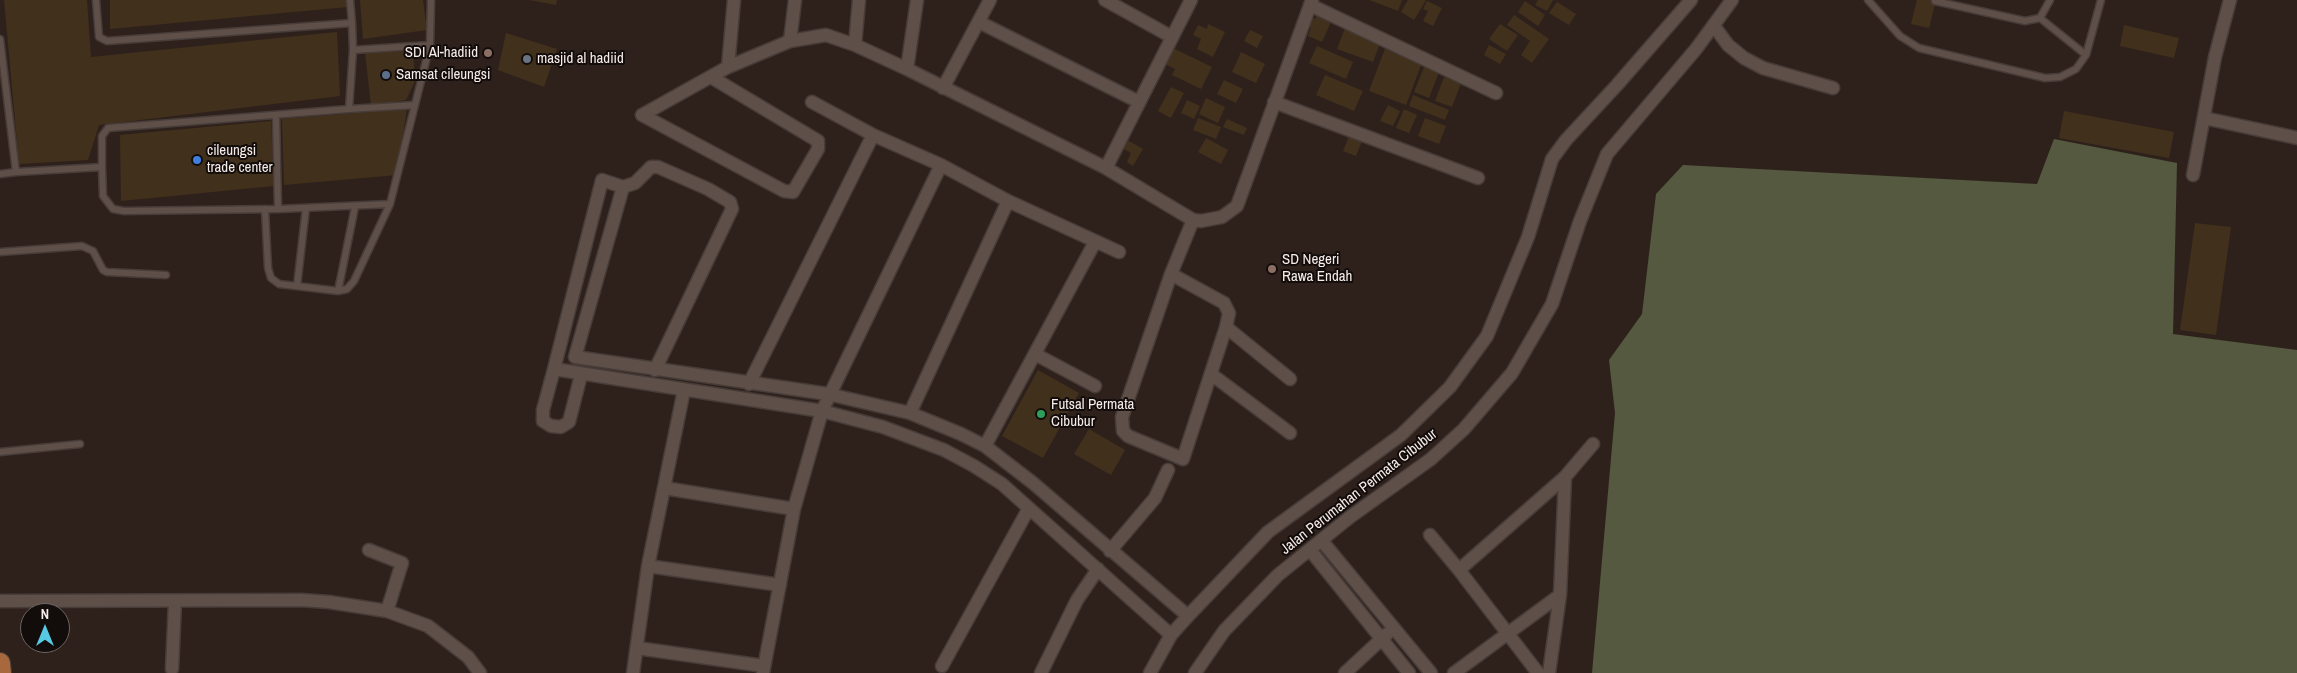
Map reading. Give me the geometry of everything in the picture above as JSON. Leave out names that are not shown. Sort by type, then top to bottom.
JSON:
[{"type":"main road","points":[[0,663],[1,673]]},
{"type":"street","points":[[728,67],[734,0]]},
{"type":"street","points":[[790,40],[795,0]]},
{"type":"street","points":[[855,45],[859,0]]},
{"type":"street","points":[[908,69],[917,0]]},
{"type":"street","points":[[943,88],[990,0]]},
{"type":"street","points":[[1105,0],[1172,37]]},
{"type":"street","points":[[1106,168],[1191,0]]},
{"type":"street","name":"Jalan Perumahan Permata Cibubur","points":[[1150,673],[1171,635],[1268,532],[1401,435],[1450,387],[1487,336],[1528,237],[1552,159],[1566,140],[1617,85],[1690,0]]},
{"type":"street","name":"Jalan Perumahan Permata Cibubur","points":[[1195,673],[1224,631],[1250,601],[1278,575],[1350,518],[1431,459],[1464,429],[1512,373],[1552,304],[1577,229],[1607,154],[1714,26],[1732,0]]},
{"type":"street","points":[[2193,175],[2215,57],[2230,0]]},
{"type":"street","points":[[711,77],[818,141],[818,149],[793,192],[784,191],[642,115],[728,67],[790,40],[826,35],[855,45],[908,69],[1106,168],[1193,220],[1201,221],[1222,217],[1237,206],[1257,156],[1274,102],[1311,3],[1496,93]]},
{"type":"street","points":[[979,22],[1140,102]]},
{"type":"street","points":[[1714,26],[1728,45],[1744,58],[1763,68],[1833,88]]},
{"type":"street","points":[[812,102],[872,136],[941,165],[1008,201],[1119,252]]},
{"type":"street","points":[[1274,102],[1478,178]]},
{"type":"street","points":[[2204,118],[2297,138]]},
{"type":"street","points":[[749,384],[872,136]]},
{"type":"street","points":[[637,648],[764,670],[794,509],[826,402],[941,165]]},
{"type":"street","points":[[623,187],[575,357],[576,374],[569,422],[561,427],[551,426],[543,421],[543,410],[602,180],[623,187],[635,183],[651,167],[658,167],[708,189],[732,206],[731,214],[655,370]]},
{"type":"street","points":[[910,413],[1008,201]]},
{"type":"street","points":[[1171,274],[1224,303],[1229,313],[1183,458],[1128,436],[1123,431],[1122,417],[1126,400],[1171,274],[1193,220]]},
{"type":"street","points":[[985,446],[1095,242]]},
{"type":"street","points":[[1226,327],[1290,379]]},
{"type":"street","points":[[558,353],[749,384],[826,402],[883,427],[944,450],[1002,484],[1171,635]]},
{"type":"street","points":[[1035,354],[1095,386]]},
{"type":"street","points":[[554,369],[684,390],[826,402],[910,413],[985,446],[1083,526],[1188,616]]},
{"type":"street","points":[[1211,374],[1290,433]]},
{"type":"street","points":[[634,673],[648,566],[684,390]]},
{"type":"street","points":[[1459,570],[1565,477],[1593,444]]},
{"type":"street","points":[[1110,551],[1155,498],[1168,470]]},
{"type":"street","points":[[1549,673],[1560,595],[1565,477]]},
{"type":"street","points":[[664,488],[794,509]]},
{"type":"street","points":[[942,666],[1029,508]]},
{"type":"street","points":[[1430,535],[1538,673]]},
{"type":"street","points":[[1322,541],[1395,627],[1431,673]]},
{"type":"street","points":[[369,550],[402,563],[386,611]]},
{"type":"street","points":[[1310,550],[1409,673]]},
{"type":"street","points":[[648,566],[780,585]]},
{"type":"street","points":[[1041,673],[1077,600],[1098,569]]},
{"type":"street","points":[[1454,673],[1560,595]]},
{"type":"street","points":[[0,601],[174,602],[301,600],[386,611],[428,626],[468,657],[480,673]]},
{"type":"street","points":[[172,669],[174,602]]},
{"type":"street","points":[[1345,673],[1395,627]]},
{"type":"lane","points":[[96,0],[99,37],[107,40],[352,23]]},
{"type":"lane","points":[[349,109],[353,50],[350,0]]},
{"type":"lane","points":[[265,209],[270,278],[279,284],[338,291],[347,289],[354,282],[390,204],[430,45],[431,0]]},
{"type":"lane","points":[[1868,0],[1900,36],[1920,48],[2045,78],[2060,77],[2076,69],[2086,55],[2101,0]]},
{"type":"lane","points":[[1936,1],[2025,21],[2040,18],[2050,0]]},
{"type":"lane","points":[[2040,18],[2086,55]]},
{"type":"lane","points":[[0,40],[16,172]]},
{"type":"lane","points":[[353,50],[430,45]]},
{"type":"lane","points":[[390,204],[278,209],[124,211],[113,209],[103,196],[102,136],[108,128],[416,105]]},
{"type":"lane","points":[[276,116],[278,209]]},
{"type":"lane","points":[[0,174],[102,167]]},
{"type":"lane","points":[[338,291],[356,207]]},
{"type":"lane","points":[[297,286],[306,208]]},
{"type":"lane","points":[[0,252],[82,246],[93,251],[103,270],[107,272],[166,275]]},
{"type":"lane","points":[[0,452],[80,444]]},
{"type":"green space","points":[[2054,139],[2177,163],[2173,334],[2297,350],[2297,673],[1592,673],[1615,413],[1609,360],[1642,314],[1656,194],[1683,165],[2037,184]]},
{"type":"building","points":[[4,0],[87,0],[91,57],[337,32],[340,96],[99,125],[88,160],[19,164]]},
{"type":"building","points":[[110,0],[347,0],[348,7],[110,29]]},
{"type":"building","points":[[360,0],[423,0],[427,30],[363,39]]},
{"type":"building","points":[[529,0],[557,0],[556,5]]},
{"type":"building","points":[[1369,0],[1402,0],[1398,11]]},
{"type":"building","points":[[1408,0],[1426,0],[1414,20],[1401,12]]},
{"type":"building","points":[[1538,0],[1553,0],[1547,11],[1535,5]]},
{"type":"building","points":[[1917,0],[1936,0],[1929,28],[1911,24]]},
{"type":"building","points":[[1427,1],[1442,8],[1433,26],[1423,21],[1428,11],[1423,9]]},
{"type":"building","points":[[1525,1],[1545,15],[1538,26],[1518,12]]},
{"type":"building","points":[[1557,2],[1576,14],[1569,25],[1549,13]]},
{"type":"building","points":[[1317,15],[1331,22],[1322,42],[1308,36],[1311,28],[1305,25],[1309,17],[1315,19]]},
{"type":"building","points":[[1514,15],[1549,39],[1532,63],[1521,55],[1530,41],[1507,25]]},
{"type":"building","points":[[1208,24],[1225,32],[1213,57],[1197,49],[1201,39],[1193,35],[1198,25],[1207,29]]},
{"type":"building","points":[[1500,24],[1518,35],[1507,51],[1489,39]]},
{"type":"building","points":[[2124,25],[2179,38],[2174,58],[2120,46]]},
{"type":"building","points":[[1345,28],[1381,41],[1373,62],[1337,49]]},
{"type":"building","points":[[1250,30],[1263,36],[1257,48],[1244,41]]},
{"type":"building","name":"masjid al hadiid","points":[[506,33],[557,49],[544,87],[498,70]]},
{"type":"building","points":[[1489,45],[1506,54],[1500,64],[1484,55]]},
{"type":"building","points":[[1317,46],[1353,62],[1346,79],[1309,63]]},
{"type":"building","points":[[1386,46],[1423,60],[1406,105],[1369,91]]},
{"type":"building","points":[[1173,48],[1212,67],[1201,89],[1172,75],[1175,69],[1165,64]]},
{"type":"building","points":[[413,51],[415,81],[406,100],[371,106],[365,52]]},
{"type":"building","points":[[1241,52],[1265,64],[1256,83],[1232,72]]},
{"type":"building","points":[[1424,67],[1439,72],[1429,98],[1414,92]]},
{"type":"building","points":[[1325,75],[1363,91],[1354,111],[1316,95]]},
{"type":"building","points":[[1444,77],[1461,83],[1452,107],[1435,101]]},
{"type":"building","points":[[1224,80],[1243,89],[1236,103],[1217,94]]},
{"type":"building","points":[[1171,87],[1184,93],[1171,118],[1158,111]]},
{"type":"building","points":[[1413,95],[1449,110],[1445,120],[1409,106]]},
{"type":"building","points":[[1206,98],[1225,107],[1218,123],[1199,114]]},
{"type":"building","points":[[1187,100],[1200,106],[1194,119],[1181,113]]},
{"type":"building","points":[[1388,105],[1400,111],[1393,126],[1380,121]]},
{"type":"building","name":"cileungsi trade center","points":[[407,109],[397,175],[284,185],[282,119]]},
{"type":"building","points":[[1404,109],[1417,115],[1409,133],[1396,128]]},
{"type":"building","points":[[2064,111],[2174,132],[2169,158],[2059,138]]},
{"type":"building","points":[[1198,118],[1221,127],[1216,139],[1193,130]]},
{"type":"building","points":[[1425,118],[1446,126],[1439,144],[1418,136]]},
{"type":"building","points":[[1227,119],[1247,128],[1244,135],[1223,127]]},
{"type":"building","name":"cileungsi trade center","points":[[271,121],[274,186],[121,201],[120,135]]},
{"type":"building","points":[[1349,136],[1362,141],[1356,156],[1343,151]]},
{"type":"building","points":[[1122,137],[1143,149],[1133,166],[1127,162],[1131,153],[1118,146]]},
{"type":"building","points":[[1206,138],[1228,150],[1221,164],[1198,152]]},
{"type":"building","points":[[2195,223],[2231,227],[2216,335],[2180,330]]},
{"type":"building","name":"Futsal Permata Cibubur","points":[[1038,370],[1079,393],[1043,458],[1002,436]]},
{"type":"building","name":"Futsal Permata Cibubur","points":[[1089,429],[1125,450],[1111,475],[1074,454]]},
{"type":"place","name":"SDI Al-hadiid","points":[[488,53]]},
{"type":"place","name":"masjid al hadiid","points":[[527,59]]},
{"type":"place","name":"Samsat cileungsi","points":[[386,75]]},
{"type":"place","name":"cileungsi trade center","points":[[197,160]]},
{"type":"place","name":"SD Negeri Rawa Endah","points":[[1272,269]]},
{"type":"place","name":"Futsal Permata Cibubur","points":[[1041,414]]}]
